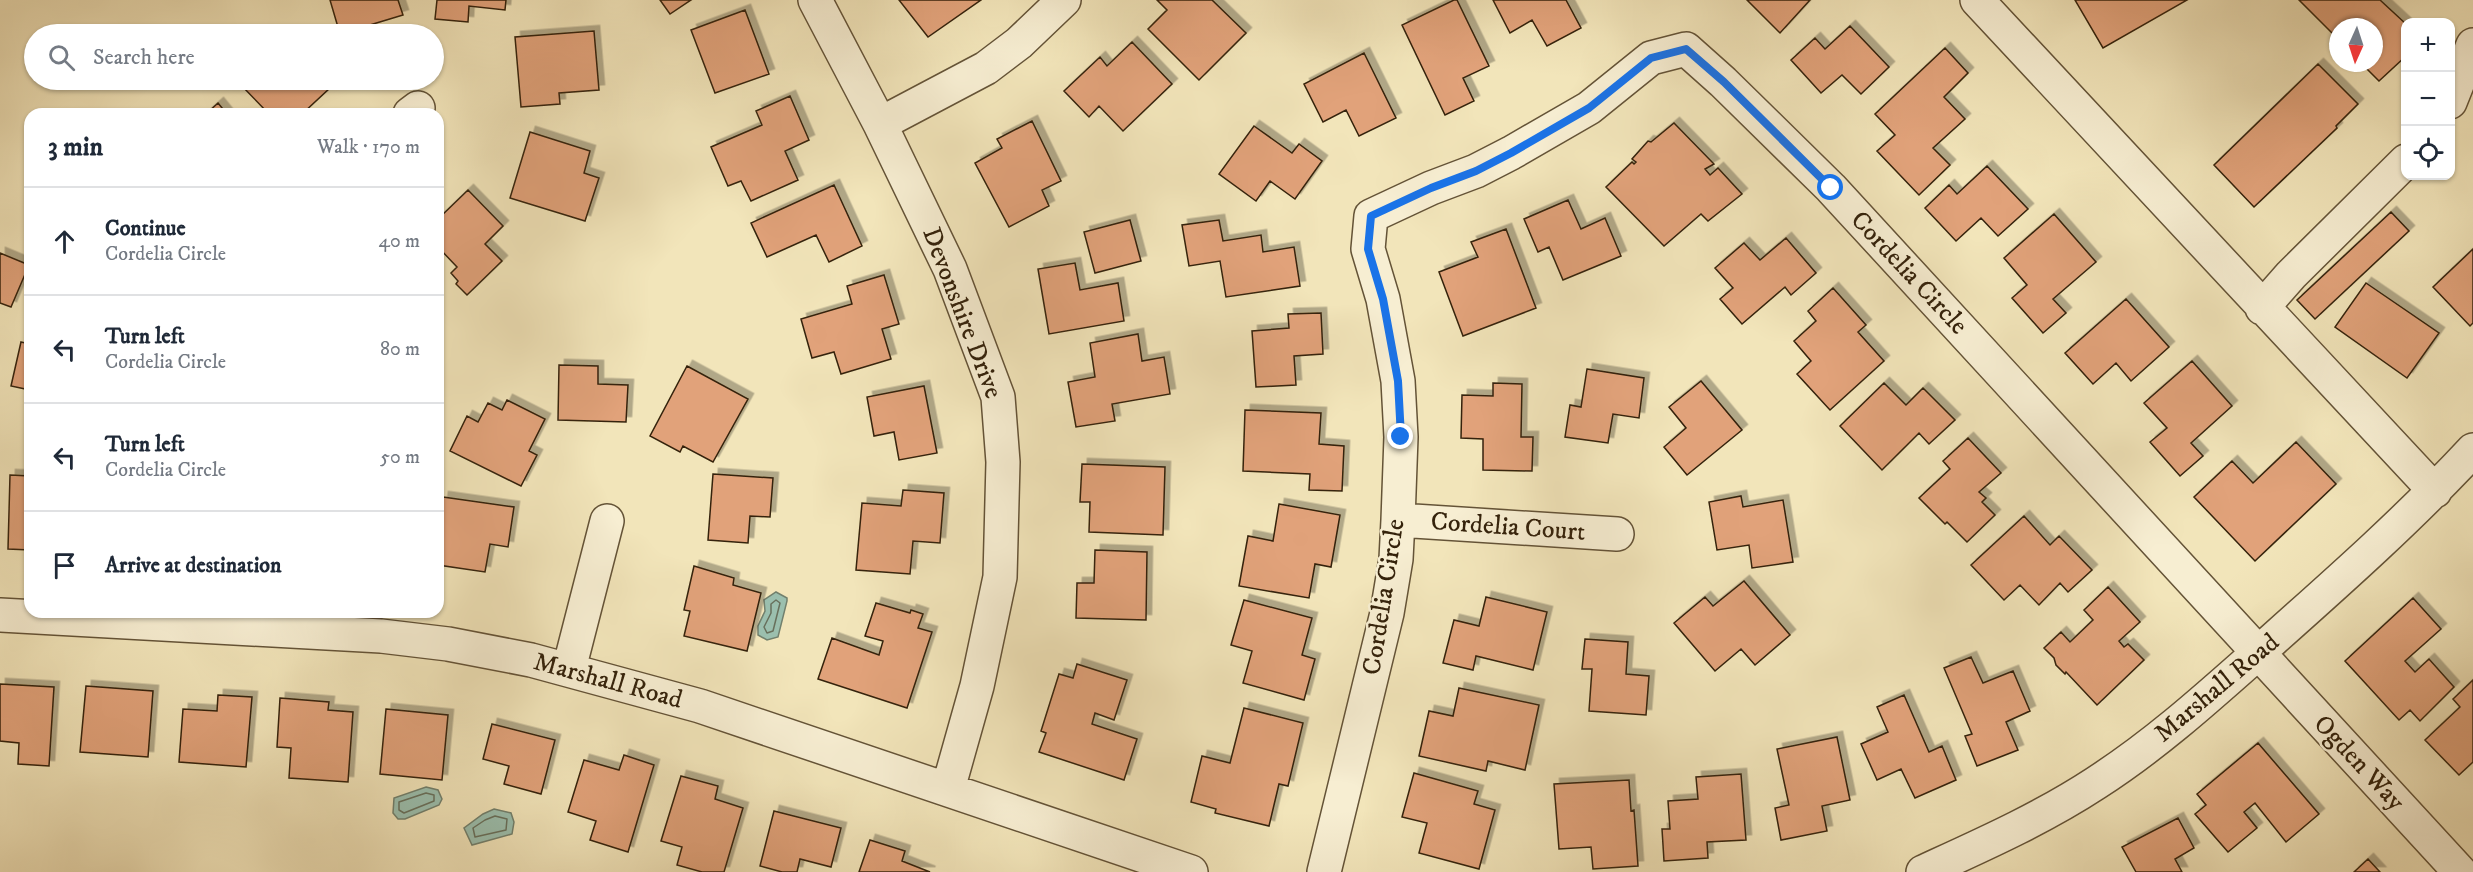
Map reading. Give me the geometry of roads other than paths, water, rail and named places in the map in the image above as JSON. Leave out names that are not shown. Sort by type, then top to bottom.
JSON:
[{"type":"street","name":"Devonshire Drive","points":[[815,0],[880,124],[950,269],[998,397],[1003,462],[1000,577],[977,686],[948,789]]},
{"type":"street","points":[[880,124],[986,68],[1019,43],[1064,0]]},
{"type":"street","points":[[1977,0],[2435,491]]},
{"type":"street","points":[[2455,92],[2473,45]]},
{"type":"street","name":"Cordelia Circle","points":[[1324,872],[1387,613],[1396,559],[1401,437],[1398,381],[1383,299],[1368,249],[1371,216],[1431,188],[1476,171],[1511,153],[1589,108],[1651,58],[1686,49],[1724,82],[1831,188],[2257,654]]},
{"type":"street","points":[[2262,308],[2291,275],[2401,166]]},
{"type":"street","name":"Marshall Road","points":[[1923,872],[2017,828],[2095,783],[2184,719],[2317,603],[2435,491],[2473,450]]},
{"type":"street","name":"Cordelia Court","points":[[1398,520],[1617,534]]},
{"type":"street","points":[[569,669],[607,521]]},
{"type":"street","name":"Marshall Road","points":[[0,615],[24,615]]},
{"type":"street","name":"Marshall Road","points":[[140,618],[381,636],[459,646],[569,669],[700,706],[1191,872]]},
{"type":"street","name":"Ogden Way","points":[[2257,654],[2460,872]]},
{"type":"water","points":[[776,592],[787,598],[787,601],[778,637],[767,640],[758,635],[758,626],[765,611],[764,600]]},
{"type":"water","points":[[426,787],[438,790],[442,799],[439,805],[405,819],[398,819],[393,813],[394,798]]},
{"type":"water","points":[[494,809],[511,813],[514,822],[512,834],[472,845],[464,828]]}]
